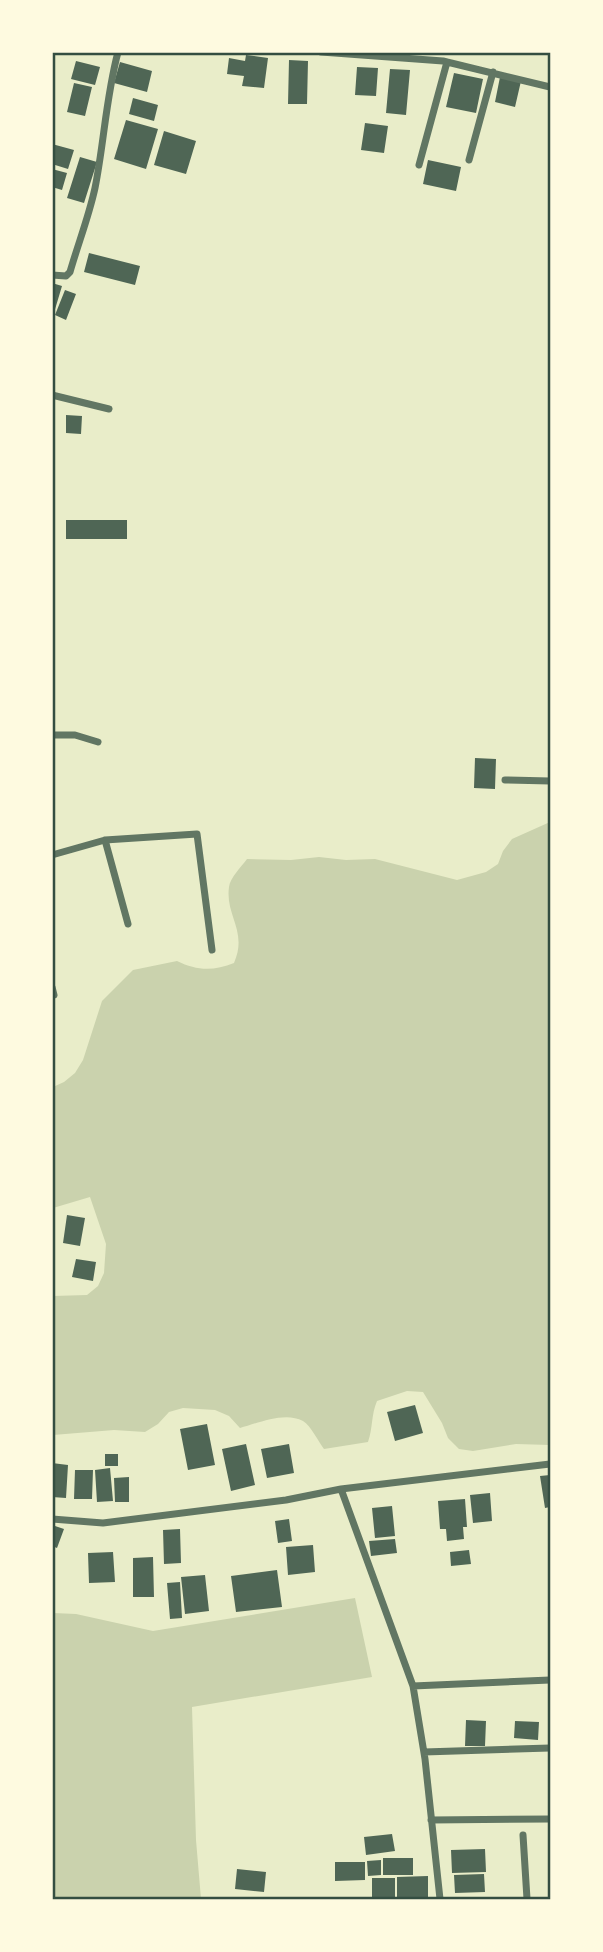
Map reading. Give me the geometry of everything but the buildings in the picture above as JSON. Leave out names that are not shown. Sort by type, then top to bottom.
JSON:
[{"type":"street","points":[[52,275],[66,276],[70,272],[86,221],[95,188],[110,81],[118,52]]},
{"type":"street","points":[[321,52],[445,61],[551,87]]},
{"type":"street","points":[[419,165],[446,52]]},
{"type":"street","points":[[469,160],[493,72]]},
{"type":"street","points":[[52,395],[109,409]]},
{"type":"street","points":[[52,735],[75,735],[98,742]]},
{"type":"street","points":[[505,780],[551,780]]},
{"type":"street","points":[[52,855],[105,840],[197,834],[212,950]]},
{"type":"street","points":[[105,840],[128,924]]},
{"type":"street","points":[[52,1519],[103,1523],[286,1500],[341,1489],[551,1465]]},
{"type":"street","points":[[341,1489],[413,1686],[424,1752],[440,1899]]},
{"type":"street","points":[[413,1686],[551,1680]]},
{"type":"street","points":[[424,1752],[551,1748]]},
{"type":"street","points":[[431,1821],[551,1819]]},
{"type":"street","points":[[523,1835],[527,1899]]},
{"type":"green space","points":[[550,822],[550,1445],[516,1444],[473,1451],[459,1449],[448,1438],[423,1392],[407,1391],[377,1401],[368,1442],[324,1449],[309,1426],[296,1418],[272,1419],[240,1428],[229,1416],[215,1410],[183,1408],[169,1412],[158,1424],[145,1432],[114,1430],[53,1435],[53,1296],[87,1295],[98,1286],[104,1273],[106,1244],[90,1197],[53,1208],[53,1087],[75,1073],[83,1060],[102,1001],[133,970],[177,961],[206,969],[234,963],[239,942],[230,907],[229,887],[247,859],[375,859],[457,880],[486,872],[498,864],[512,839]]},
{"type":"green space","points":[[355,1598],[372,1677],[192,1707],[196,1840],[201,1899],[53,1899],[53,1613],[76,1614],[153,1631]]}]
